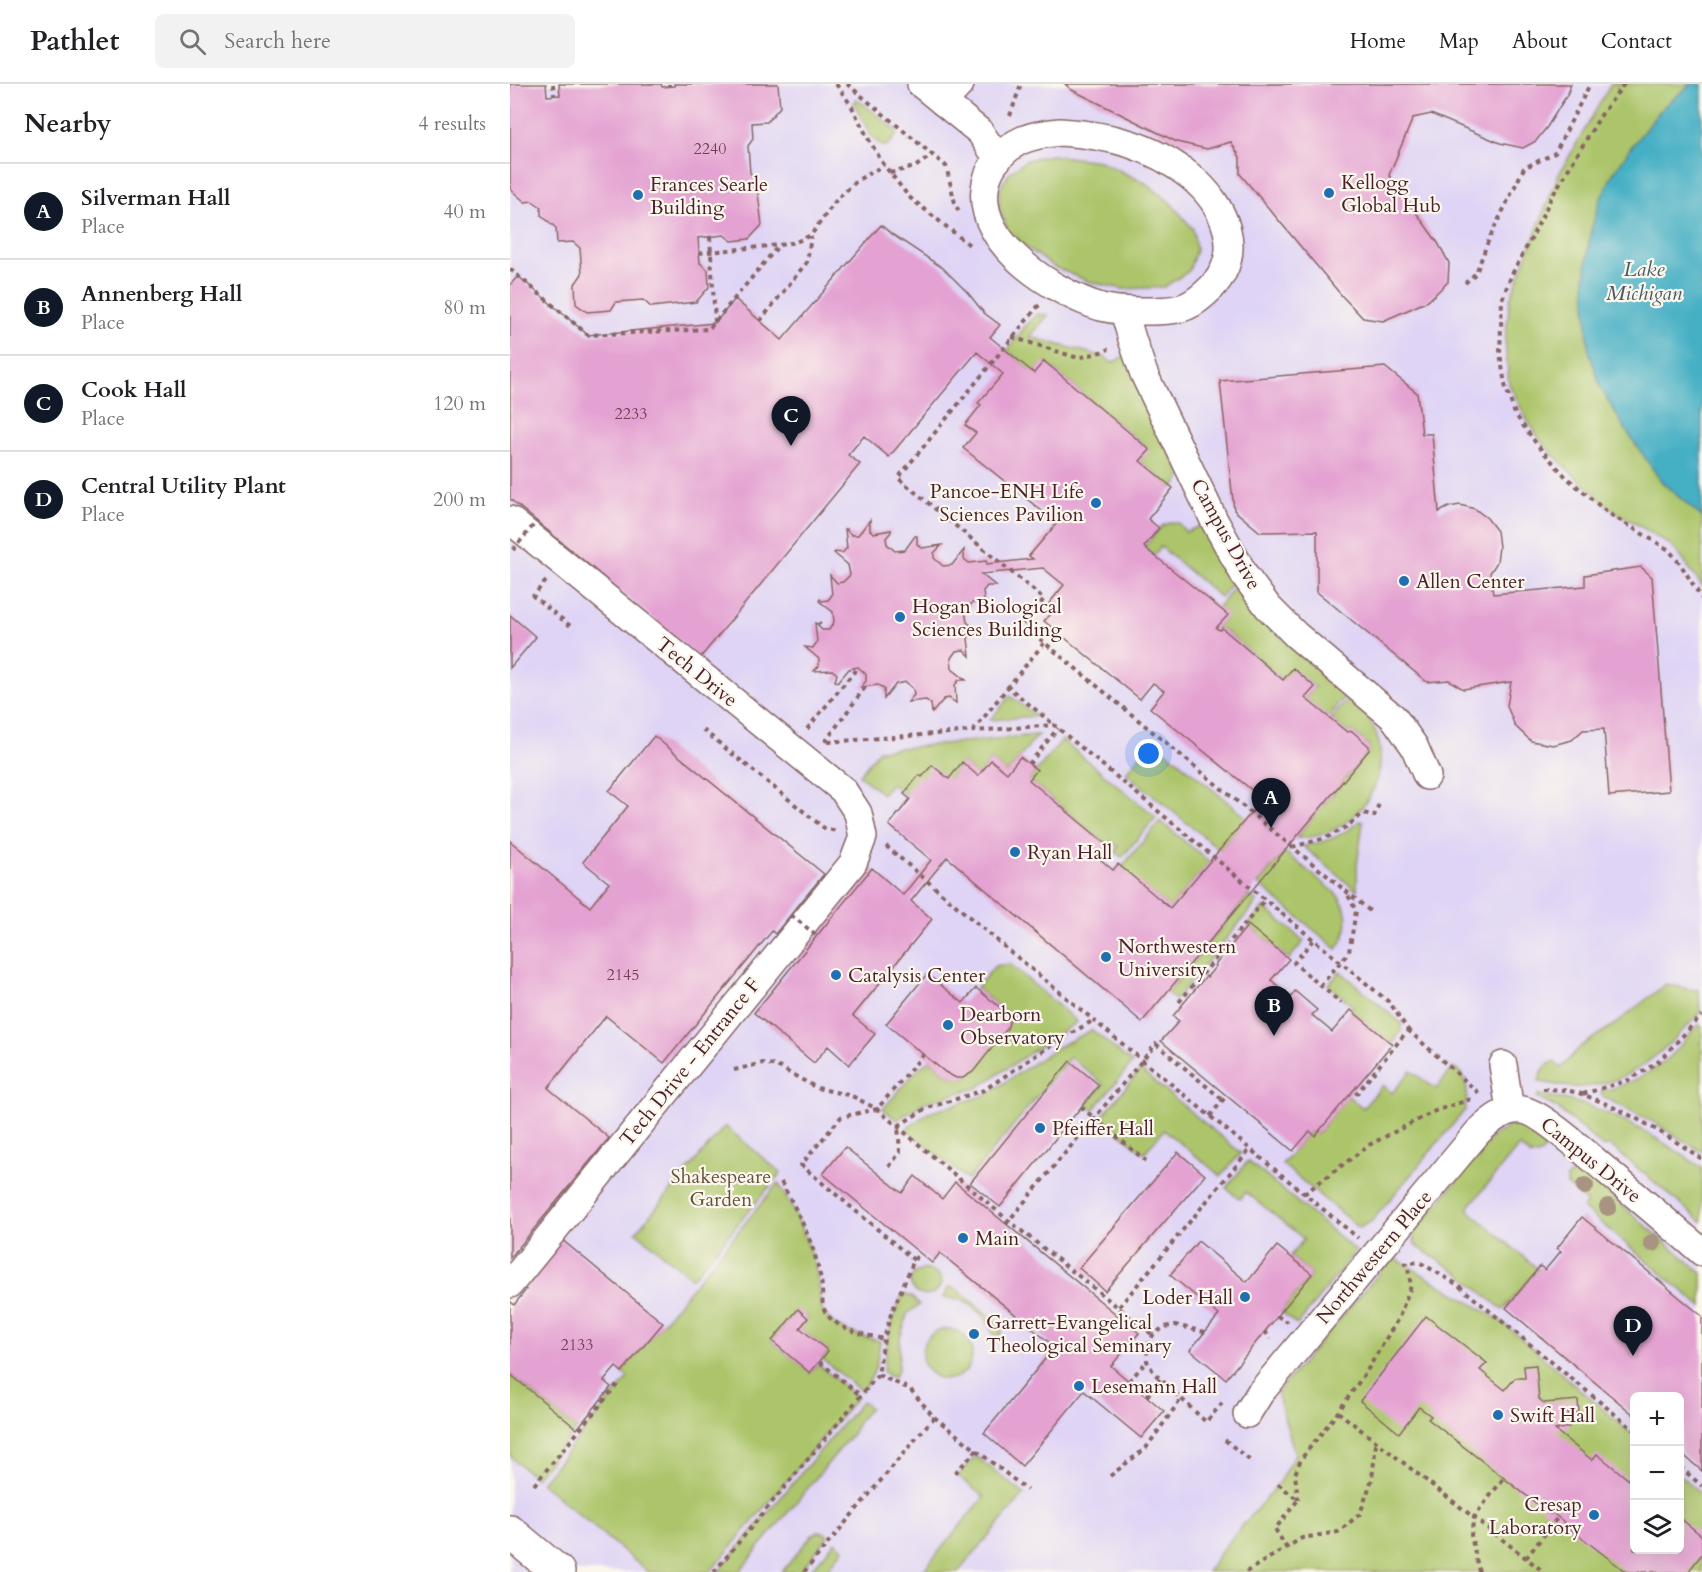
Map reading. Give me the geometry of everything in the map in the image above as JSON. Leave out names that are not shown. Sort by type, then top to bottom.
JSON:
[{"type":"main road","points":[[510,1532],[558,1572]]},
{"type":"lane","points":[[941,90],[980,132],[998,159]]},
{"type":"lane","points":[[1060,132],[1099,135],[1137,146],[1158,155],[1192,178],[1222,216],[1228,234],[1229,251],[1226,268],[1203,296],[1187,306],[1153,311],[1124,310],[1101,307],[1046,281],[1018,260],[998,236],[986,214],[984,197],[987,174],[1012,144],[1038,134],[1060,132]]},
{"type":"lane","name":"Campus Drive","points":[[1124,310],[1144,374],[1214,520],[1245,576],[1268,607],[1296,635],[1394,718],[1414,746],[1427,776]]},
{"type":"lane","name":"Tech Drive","points":[[510,520],[843,790],[858,813],[862,837]]},
{"type":"lane","name":"Tech Drive - Entrance F","points":[[510,1284],[804,925],[853,862],[862,837]]},
{"type":"lane","points":[[1503,1065],[1510,1110]]},
{"type":"lane","name":"Campus Drive","points":[[1510,1110],[1521,1109],[1532,1112],[1571,1141],[1702,1252]]},
{"type":"lane","name":"Northwestern Place","points":[[1247,1414],[1260,1393],[1478,1132],[1499,1115],[1510,1110]]},
{"type":"path","points":[[553,84],[554,96]]},
{"type":"path","points":[[847,84],[946,166],[962,221]]},
{"type":"path","points":[[1004,119],[1010,117],[1021,84]]},
{"type":"path","points":[[1465,283],[1476,273],[1489,239],[1524,168],[1555,153],[1590,84]]},
{"type":"path","points":[[1624,84],[1557,188],[1512,274],[1502,299],[1500,353],[1505,384],[1515,414],[1538,446],[1566,477],[1608,513],[1669,550],[1682,565],[1702,599]]},
{"type":"path","points":[[890,173],[915,167],[932,155]]},
{"type":"path","points":[[699,253],[796,243],[811,235],[837,199],[858,180],[884,165]]},
{"type":"path","points":[[760,321],[807,262],[811,235]]},
{"type":"path","points":[[710,237],[715,323]]},
{"type":"path","points":[[969,238],[973,248]]},
{"type":"path","points":[[510,269],[588,335],[709,329],[779,245]]},
{"type":"path","points":[[1041,302],[898,478],[1044,599],[1023,625],[1370,911]]},
{"type":"path","points":[[1012,337],[1078,358],[1114,347]]},
{"type":"path","points":[[513,550],[537,521]]},
{"type":"path","points":[[562,562],[533,596],[573,628]]},
{"type":"path","points":[[972,732],[1045,643]]},
{"type":"path","points":[[788,745],[794,745],[858,667]]},
{"type":"path","points":[[866,686],[825,742],[1054,725]]},
{"type":"path","points":[[1008,687],[1390,1003],[1408,1030],[1482,1096],[1435,1111],[1369,1145],[1304,1194]]},
{"type":"path","points":[[1029,764],[1058,728]]},
{"type":"path","points":[[703,730],[824,828],[862,837],[888,847],[1000,943],[1360,1241]]},
{"type":"path","points":[[1292,847],[1326,838],[1346,827],[1364,813],[1374,816],[1379,804]]},
{"type":"path","points":[[1320,986],[1349,952],[1356,911],[1347,892]]},
{"type":"path","points":[[1179,1002],[1265,900]]},
{"type":"path","points":[[1313,940],[1294,963],[1341,1003]]},
{"type":"path","points":[[1702,1015],[1659,1061],[1629,1080],[1582,1094],[1664,1134],[1702,1159]]},
{"type":"path","points":[[898,1126],[925,1109],[984,1090],[1094,1020]]},
{"type":"path","points":[[1354,1097],[1408,1030]]},
{"type":"path","points":[[1007,1223],[1156,1044],[1225,1098],[1210,1116]]},
{"type":"path","points":[[914,1260],[801,1166],[841,1117],[877,1109],[923,1055]]},
{"type":"path","points":[[734,1070],[764,1063],[777,1066],[817,1088],[852,1096],[877,1109],[1007,1223],[1153,1335]]},
{"type":"path","points":[[1081,1107],[1146,1161]]},
{"type":"path","points":[[889,1167],[900,1152],[898,1126]]},
{"type":"path","points":[[1119,1307],[1250,1149]]},
{"type":"path","points":[[781,1182],[798,1212],[818,1266],[822,1302],[826,1313],[834,1321],[854,1333],[884,1339]]},
{"type":"path","points":[[714,1572],[878,1375],[891,1314],[914,1260],[920,1253]]},
{"type":"path","points":[[1401,1264],[1419,1262],[1458,1285],[1630,1426]]},
{"type":"path","points":[[1286,1547],[1275,1528],[1298,1500],[1295,1474],[1301,1459],[1368,1369],[1400,1317],[1412,1286],[1407,1263]]},
{"type":"path","points":[[1277,1316],[1288,1323]]},
{"type":"path","points":[[1205,1332],[1175,1325],[1164,1327],[1153,1335],[1147,1347],[1147,1361],[1154,1373],[1206,1422]]},
{"type":"path","points":[[1265,1331],[1272,1342]]},
{"type":"path","points":[[1129,1381],[1147,1361]]},
{"type":"path","points":[[820,1362],[861,1396]]},
{"type":"path","points":[[878,1375],[910,1389],[934,1417],[1027,1490]]},
{"type":"path","points":[[1147,1396],[1160,1379]]},
{"type":"path","points":[[534,1485],[620,1382]]},
{"type":"path","points":[[1110,1476],[1146,1448],[1181,1399]]},
{"type":"path","points":[[1338,1412],[1544,1572]]},
{"type":"path","points":[[804,1572],[934,1417]]},
{"type":"path","points":[[1226,1440],[1253,1463]]},
{"type":"path","points":[[1246,1572],[1302,1538],[1338,1532],[1360,1514],[1372,1479],[1376,1443]]},
{"type":"path","points":[[955,1473],[977,1450]]},
{"type":"path","points":[[1684,1470],[1702,1486]]},
{"type":"path","points":[[1479,1572],[1471,1535],[1474,1517],[1503,1479]]},
{"type":"path","points":[[1278,1484],[1298,1500]]},
{"type":"path","points":[[1526,1558],[1558,1517]]},
{"type":"shaded area","name":"Northwestern University","points":[[510,84],[1692,84],[1663,107],[1599,202],[1590,235],[1585,280],[1662,482],[1702,517],[1702,1572],[510,1572]]},
{"type":"green space","points":[[1611,84],[1692,84],[1663,107],[1629,150],[1599,202],[1590,235],[1585,280],[1662,482],[1702,517],[1702,586],[1669,544],[1610,508],[1563,465],[1541,441],[1526,418],[1509,384],[1505,341],[1510,299],[1558,176]]},
{"type":"green space","points":[[857,99],[896,130],[897,134],[888,145],[881,145],[872,136],[854,103]]},
{"type":"green space","points":[[1051,155],[1100,161],[1147,184],[1171,203],[1193,229],[1196,250],[1189,271],[1164,287],[1123,289],[1090,282],[1054,267],[1025,246],[1008,231],[999,207],[1000,188],[1010,172],[1027,160]]},
{"type":"green space","points":[[1038,314],[1048,315],[1030,337],[1105,357],[1112,363],[1124,356],[1182,477],[1173,488],[1140,461],[1149,449],[1045,362],[1034,373],[1007,351],[1026,325]]},
{"type":"green space","points":[[1172,522],[1178,523],[1186,532],[1204,524],[1233,582],[1220,597],[1161,547],[1154,555],[1144,547],[1162,526]]},
{"type":"green space","points":[[1236,586],[1274,631],[1347,694],[1328,717],[1305,698],[1315,687],[1293,669],[1283,680],[1222,628],[1220,630],[1216,628],[1227,615],[1218,607]]},
{"type":"green space","points":[[1010,696],[1036,716],[990,720]]},
{"type":"green space","points":[[1350,697],[1360,707],[1375,730],[1380,762],[1377,779],[1360,810],[1346,822],[1314,837],[1296,838],[1369,750],[1369,745],[1352,731],[1347,732],[1331,719]]},
{"type":"green space","points":[[1038,735],[1007,773],[991,760],[978,776],[962,762],[949,779],[922,777],[904,794],[891,784],[882,794],[859,775],[879,750]]},
{"type":"green space","points":[[1062,740],[1156,817],[1122,857],[1115,852],[1118,847],[1111,841],[1108,845],[1029,780]]},
{"type":"green space","points":[[1153,740],[1247,818],[1220,850],[1126,773]]},
{"type":"green space","points":[[1160,821],[1210,862],[1170,908],[1121,868]]},
{"type":"green space","points":[[1359,821],[1363,822],[1357,865],[1357,891],[1303,846],[1333,838],[1347,831]]},
{"type":"green space","points":[[1285,852],[1332,890],[1343,903],[1347,924],[1344,937],[1337,949],[1258,884]]},
{"type":"green space","points":[[1249,895],[1257,902],[1175,1000],[1167,993]]},
{"type":"green space","points":[[1264,907],[1304,941],[1289,959],[1248,925]]},
{"type":"green space","points":[[1010,964],[1077,1022],[977,1088],[925,1102],[897,1120],[883,1109],[917,1070],[930,1060],[952,1076],[963,1078],[968,1076],[1007,1029],[1010,1019],[1007,1013],[976,988],[995,966]]},
{"type":"green space","points":[[1340,971],[1401,1023],[1398,1037],[1392,1044],[1351,1010],[1353,1006],[1328,985]]},
{"type":"green space","points":[[1666,984],[1699,990],[1700,1011],[1672,1041],[1645,1064],[1615,1080],[1599,1085],[1575,1087],[1539,1082],[1545,1067],[1554,1062],[1561,1068],[1581,1046],[1615,1024]]},
{"type":"green space","points":[[1699,1025],[1702,1027],[1702,1152],[1601,1094],[1602,1091],[1621,1086],[1655,1069],[1670,1057]]},
{"type":"green space","points":[[1092,1030],[1132,1063],[1093,1110],[1086,1105],[1103,1084],[1070,1057],[968,1180],[906,1129],[928,1113],[986,1095],[1058,1047]]},
{"type":"green space","points":[[1453,1068],[1458,1069],[1466,1084],[1465,1110],[1372,1221],[1359,1228],[1282,1164],[1310,1131],[1316,1135],[1348,1096],[1363,1108],[1383,1085],[1392,1093],[1411,1071],[1436,1089]]},
{"type":"green space","points":[[1140,1070],[1241,1153],[1221,1176],[1164,1130],[1144,1153],[1101,1118]]},
{"type":"green space","points":[[1538,1095],[1561,1098],[1604,1112],[1664,1143],[1702,1168],[1702,1222],[1611,1146],[1602,1146],[1557,1108],[1537,1098]]},
{"type":"green space","name":"Shakespeare Garden","points":[[725,1126],[781,1173],[692,1278],[636,1232]]},
{"type":"green space","points":[[1510,1126],[1524,1127],[1539,1135],[1545,1148],[1543,1152],[1531,1156],[1519,1146],[1467,1209],[1538,1269],[1503,1310],[1460,1274],[1415,1245],[1413,1234],[1493,1136]]},
{"type":"green space","points":[[1248,1161],[1356,1251],[1297,1325],[1281,1312],[1312,1274],[1290,1256],[1304,1239],[1246,1192],[1240,1199],[1226,1188]]},
{"type":"green space","points":[[1574,1171],[1582,1172],[1702,1273],[1702,1307],[1583,1208],[1587,1203],[1567,1185],[1567,1178]]},
{"type":"green space","points":[[778,1183],[798,1220],[808,1245],[820,1290],[823,1313],[844,1330],[880,1341],[875,1368],[861,1391],[822,1359],[828,1351],[800,1328],[808,1318],[797,1310],[772,1341],[810,1373],[818,1364],[857,1397],[710,1572],[648,1572],[541,1483],[628,1378],[622,1372]]},
{"type":"green space","points":[[1393,1257],[1500,1320],[1630,1433],[1630,1554],[1684,1554],[1684,1479],[1702,1495],[1702,1572],[1207,1572],[1222,1550],[1278,1484],[1295,1454],[1277,1393]]},
{"type":"green space","points":[[925,1269],[937,1273],[941,1279],[941,1285],[937,1291],[922,1295],[915,1291],[910,1282],[914,1273]]},
{"type":"green space","points":[[949,1287],[956,1289],[999,1324],[1002,1331],[1000,1335],[994,1336],[986,1321],[968,1304],[961,1300],[944,1298]]},
{"type":"green space","points":[[906,1295],[912,1297],[919,1305],[907,1314],[900,1338],[898,1369],[894,1378],[883,1371],[889,1332],[900,1300]]},
{"type":"green space","points":[[947,1329],[965,1336],[972,1354],[965,1372],[947,1379],[929,1372],[922,1354],[929,1336]]},
{"type":"green space","points":[[510,1374],[577,1429],[535,1478],[510,1456]]},
{"type":"green space","points":[[862,1401],[870,1408],[860,1419],[852,1434],[739,1572],[718,1572]]},
{"type":"green space","points":[[976,1456],[1024,1494],[958,1572],[922,1572],[984,1497],[958,1476]]},
{"type":"green space","points":[[818,1532],[828,1536],[800,1572],[782,1572],[811,1536]]},
{"type":"green space","points":[[835,1542],[844,1549],[825,1572],[809,1572]]},
{"type":"water","name":"Lake Michigan","points":[[1692,84],[1702,84],[1702,517],[1662,482],[1627,432],[1601,389],[1588,347],[1585,280],[1590,235],[1599,202],[1613,174],[1663,107]]},
{"type":"building","name":"Frances Searle Building","points":[[510,84],[546,84],[547,96],[560,95],[559,84],[661,84],[662,87],[675,86],[674,84],[778,84],[780,107],[767,122],[752,123],[753,139],[748,146],[750,173],[756,178],[762,225],[749,239],[732,241],[724,235],[698,238],[700,263],[708,270],[709,287],[696,302],[651,307],[643,300],[616,302],[611,310],[587,312],[576,304],[575,284],[582,274],[580,248],[573,242],[557,243],[556,228],[541,215],[541,207],[532,201],[525,202],[510,189]]},
{"type":"building","name":"Kellogg Global Hub","points":[[1065,84],[1571,84],[1567,95],[1547,127],[1536,141],[1523,148],[1500,143],[1431,114],[1413,118],[1389,175],[1438,243],[1449,263],[1448,282],[1428,301],[1383,321],[1363,318],[1342,296],[1240,174],[1240,157],[1231,142],[1207,149],[1177,142],[1072,90]]},
{"type":"building","points":[[881,225],[943,268],[984,313],[1000,325],[990,337],[1034,373],[1044,361],[1150,450],[1140,461],[1173,488],[1148,519],[1159,528],[1144,547],[1228,615],[1216,628],[1220,630],[1222,628],[1283,680],[1293,668],[1315,687],[1305,698],[1347,732],[1352,731],[1369,746],[1369,750],[1142,1022],[947,857],[911,901],[932,919],[853,1016],[875,1034],[849,1065],[828,1046],[814,1063],[754,1013],[872,868],[903,895],[931,860],[889,825],[910,799],[904,794],[919,775],[922,777],[932,765],[949,779],[962,762],[978,776],[991,760],[1007,773],[1020,757],[1037,770],[1029,780],[1111,848],[1101,860],[1113,870],[1118,864],[1170,908],[1263,799],[1150,708],[1164,691],[1153,683],[1140,699],[1044,621],[1053,612],[1046,607],[1064,585],[1043,568],[981,574],[996,586],[987,586],[983,591],[985,609],[979,602],[972,603],[965,611],[967,622],[980,633],[972,633],[968,638],[970,656],[964,650],[956,651],[951,658],[952,669],[966,680],[959,680],[955,685],[956,703],[949,698],[944,699],[932,713],[931,704],[926,700],[908,702],[914,695],[913,689],[906,682],[896,684],[884,699],[884,689],[878,685],[861,687],[866,681],[866,674],[858,667],[849,669],[838,682],[835,681],[837,674],[832,670],[814,671],[819,666],[819,659],[805,647],[813,648],[817,642],[815,623],[821,622],[818,626],[822,630],[829,630],[834,622],[833,612],[819,601],[820,599],[828,600],[832,595],[830,575],[837,583],[843,582],[850,575],[848,565],[834,553],[842,553],[847,548],[845,529],[852,535],[858,535],[870,520],[870,530],[874,533],[891,530],[886,538],[887,544],[895,551],[905,550],[915,536],[917,536],[917,544],[922,548],[942,545],[934,553],[934,558],[943,566],[952,565],[964,550],[964,559],[969,563],[986,561],[987,564],[1033,559],[1029,556],[1057,523],[963,448],[976,433],[965,425],[981,405],[978,403],[1003,374],[977,352],[889,457],[864,436],[848,455],[860,464],[700,658],[510,499],[510,285],[518,276],[588,335],[715,323],[735,299],[782,340]]},
{"type":"building","name":"Allen Center","points":[[1385,367],[1417,393],[1422,434],[1432,434],[1439,512],[1460,505],[1475,509],[1487,518],[1497,531],[1499,547],[1497,562],[1490,573],[1493,594],[1585,586],[1585,575],[1641,567],[1652,577],[1669,791],[1609,796],[1604,729],[1583,730],[1572,740],[1553,745],[1531,741],[1515,726],[1507,706],[1511,682],[1463,689],[1449,680],[1427,682],[1317,592],[1317,531],[1260,532],[1234,510],[1220,381]]},
{"type":"building","points":[[510,615],[536,637],[510,668]]},
{"type":"building","points":[[654,736],[824,874],[775,934],[772,931],[664,1063],[606,1016],[548,1088],[609,1138],[510,1258],[510,841],[590,907],[609,883],[583,862],[628,806],[609,791]]},
{"type":"building","points":[[1248,925],[1289,959],[1271,980],[1291,997],[1295,991],[1317,1010],[1312,1015],[1332,1032],[1351,1010],[1392,1044],[1315,1136],[1310,1131],[1293,1151],[1161,1041],[1179,1021],[1173,1016]]},
{"type":"building","name":"Dearborn Observatory","points":[[927,974],[963,1003],[976,988],[1007,1013],[1010,1019],[1007,1029],[973,1072],[963,1078],[956,1078],[945,1072],[886,1024]]},
{"type":"building","name":"Pfeiffer Hall","points":[[1070,1061],[1099,1085],[1000,1207],[970,1183]]},
{"type":"building","points":[[845,1147],[902,1193],[915,1176],[942,1199],[955,1182],[1139,1333],[1111,1366],[1164,1411],[1141,1438],[1084,1391],[1022,1466],[984,1433],[1055,1347],[940,1253],[932,1263],[823,1174]]},
{"type":"building","points":[[1178,1152],[1205,1175],[1105,1291],[1079,1268]]},
{"type":"building","points":[[1582,1217],[1702,1316],[1702,1471],[1684,1455],[1684,1392],[1630,1392],[1630,1412],[1506,1308],[1540,1266],[1545,1270],[1561,1251],[1557,1248]]},
{"type":"building","points":[[561,1239],[663,1323],[622,1372],[616,1367],[604,1381],[611,1387],[577,1429],[510,1374],[510,1301],[514,1305],[526,1290],[522,1287]]},
{"type":"building","name":"Loder Hall","points":[[1198,1241],[1247,1282],[1277,1246],[1312,1274],[1226,1379],[1190,1350],[1219,1315],[1170,1275]]},
{"type":"building","points":[[798,1309],[808,1318],[800,1328],[828,1351],[810,1373],[772,1341]]},
{"type":"building","name":"Swift Hall","points":[[1426,1316],[1487,1363],[1480,1370],[1505,1390],[1515,1378],[1525,1378],[1524,1366],[1536,1365],[1539,1399],[1544,1403],[1578,1400],[1579,1413],[1568,1413],[1569,1427],[1555,1430],[1592,1460],[1597,1454],[1630,1481],[1630,1554],[1684,1554],[1684,1521],[1702,1536],[1702,1554],[1688,1572],[1626,1572],[1428,1419],[1431,1416],[1419,1407],[1399,1433],[1360,1401]]},
{"type":"place","name":"Kellogg Global Hub","points":[[1329,193]]},
{"type":"place","name":"Frances Searle Building","points":[[638,195]]},
{"type":"place","name":"Cook Hall","points":[[791,446]]},
{"type":"place","name":"Pancoe-ENH Life Sciences Pavilion","points":[[1096,503]]},
{"type":"place","name":"Allen Center","points":[[1404,581]]},
{"type":"place","name":"Hogan Biological Sciences Building","points":[[900,617]]},
{"type":"place","name":"Silverman Hall","points":[[1271,828]]},
{"type":"place","name":"Ryan Hall","points":[[1015,852]]},
{"type":"place","name":"Northwestern University","points":[[1106,957]]},
{"type":"place","name":"Catalysis Center","points":[[836,975]]},
{"type":"place","name":"Dearborn Observatory","points":[[948,1025]]},
{"type":"place","name":"Annenberg Hall","points":[[1274,1036]]},
{"type":"place","name":"Pfeiffer Hall","points":[[1040,1128]]},
{"type":"place","name":"Main","points":[[963,1238]]},
{"type":"place","name":"Loder Hall","points":[[1245,1297]]},
{"type":"place","name":"Garrett-Evangelical Theological Seminary","points":[[974,1334]]},
{"type":"place","name":"Central Utility Plant","points":[[1633,1356]]},
{"type":"place","name":"Lesemann Hall","points":[[1079,1386]]},
{"type":"place","name":"Swift Hall","points":[[1498,1415]]},
{"type":"place","name":"Cresap Laboratory","points":[[1594,1515]]}]
